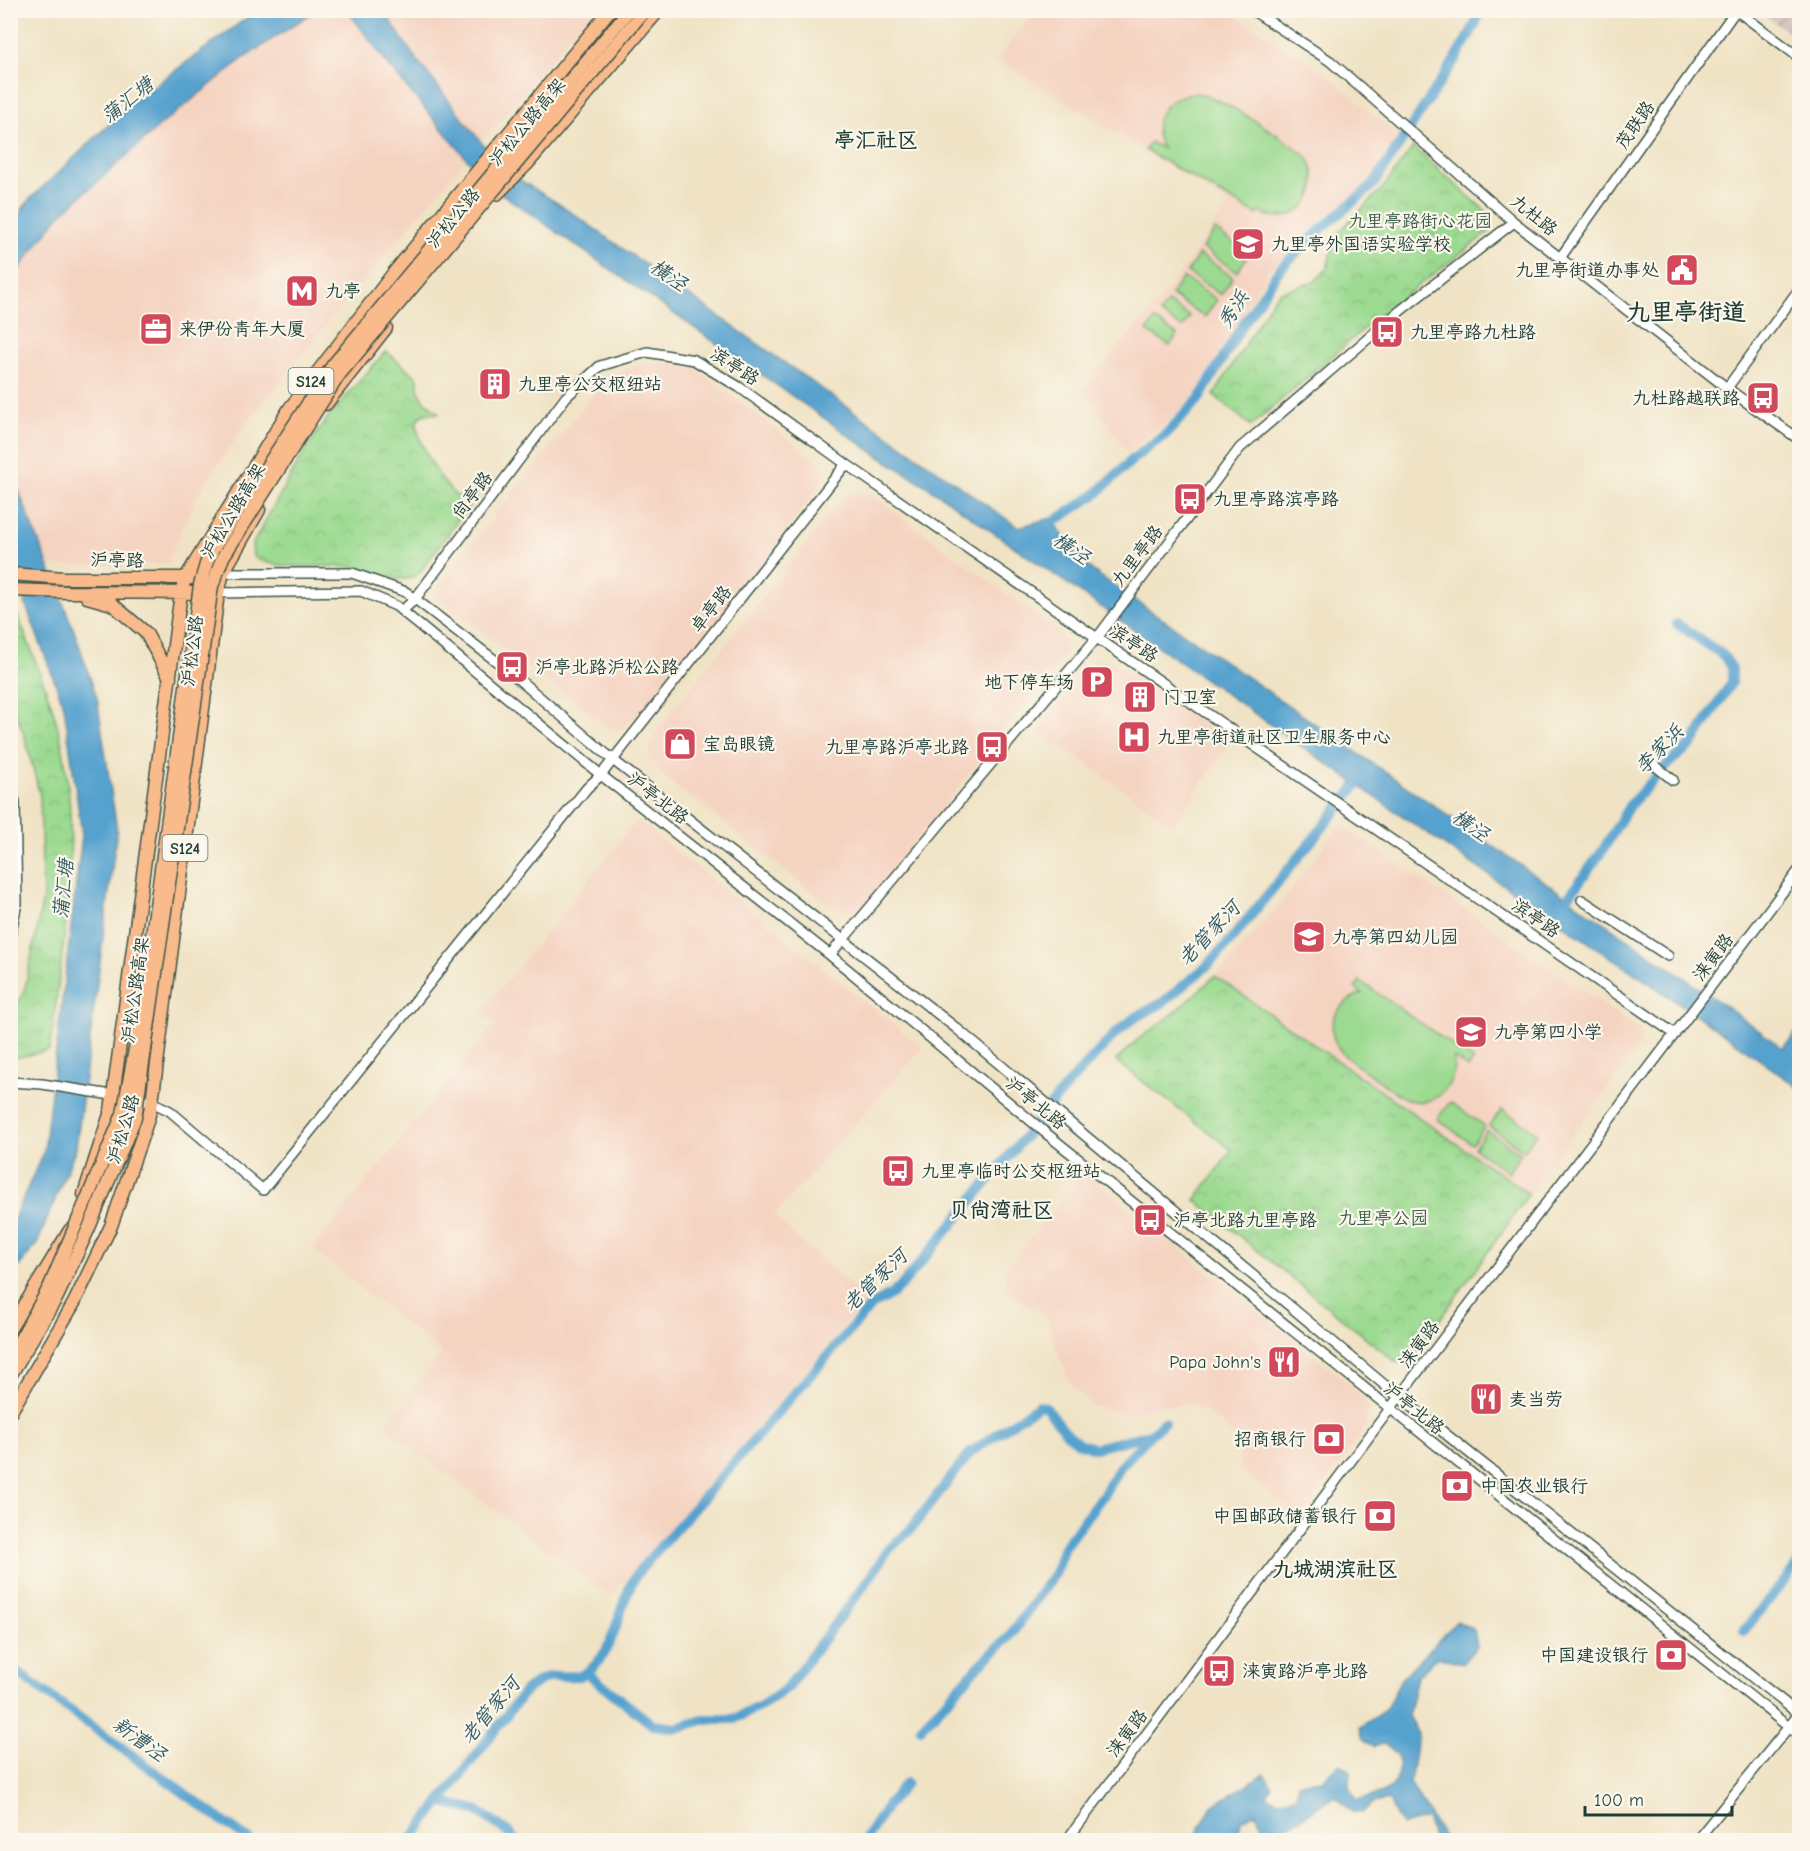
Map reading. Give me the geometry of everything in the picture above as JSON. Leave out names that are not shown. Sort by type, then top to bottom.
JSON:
[{"type":"main road","name":"沪松公路","points":[[10,1329],[75,1221],[111,1111],[181,593],[185,579],[290,408],[396,270],[610,10]]},
{"type":"main road","name":"沪松公路高架","points":[[10,1358],[49,1288],[123,1114],[140,1022],[200,585],[206,564],[213,549],[333,365],[629,10]]},
{"type":"main road","name":"沪松公路高架","points":[[10,1376],[57,1297],[135,1118],[208,609],[212,586],[222,557],[339,375],[645,10]]},
{"type":"main road","name":"沪松公路","points":[[10,1413],[74,1303],[111,1226],[148,1119],[218,593],[223,573],[315,418],[422,282],[659,10]]},
{"type":"main road","name":"沪亭路","points":[[10,574],[64,578],[185,579],[223,573]]},
{"type":"main road","name":"沪亭路","points":[[11,590],[218,593]]},
{"type":"main road","points":[[68,592],[112,604],[146,633],[170,678]]},
{"type":"street","name":"九杜路","points":[[1252,10],[1330,61],[1514,222],[1727,388],[1800,440]]},
{"type":"street","points":[[1736,10],[1800,58]]},
{"type":"street","name":"茂联路","points":[[1560,258],[1736,10]]},
{"type":"street","name":"九里亭路","points":[[830,956],[1096,638],[1240,448],[1400,311],[1514,222]]},
{"type":"street","points":[[1727,388],[1800,288]]},
{"type":"street","name":"滨亭路","points":[[566,397],[600,366],[628,357],[647,352],[694,360],[739,387],[1096,638],[1675,1034]]},
{"type":"street","name":"尚亭路","points":[[402,611],[415,598],[566,397]]},
{"type":"street","name":"卓亭路","points":[[152,1102],[170,1111],[263,1190],[587,788],[601,775],[846,464]]},
{"type":"street","name":"沪亭北路","points":[[223,573],[352,573],[406,592],[415,598],[509,671],[613,759],[844,939],[1064,1117],[1400,1396],[1799,1714]]},
{"type":"street","name":"沪亭北路","points":[[218,593],[361,591],[396,606],[601,775],[830,956],[1389,1410],[1800,1736]]},
{"type":"street","points":[[1648,760],[1673,780]]},
{"type":"street","points":[[10,784],[15,802],[17,903],[10,936]]},
{"type":"street","name":"涞寅路","points":[[1067,1840],[1389,1410],[1800,869]]},
{"type":"street","points":[[1582,900],[1668,956]]},
{"type":"street","points":[[10,1082],[42,1084],[152,1102]]},
{"type":"street","points":[[1697,1840],[1799,1714]]},
{"type":"shaded area","points":[[315,11],[592,11],[339,309],[246,424],[195,499],[167,564],[49,566],[11,469],[10,293],[16,273],[59,216],[162,124],[244,58]]},
{"type":"shaded area","name":"九里亭外国语实验学校","points":[[1035,11],[1228,11],[1326,74],[1399,137],[1369,184],[1349,201],[1322,218],[1269,270],[1196,392],[1180,411],[1128,453],[1083,389],[1171,286],[1229,204],[997,59]]},
{"type":"shaded area","points":[[1758,11],[1799,11],[1799,40]]},
{"type":"shaded area","points":[[647,363],[674,363],[700,372],[816,460],[822,465],[824,473],[821,482],[677,682],[625,726],[618,730],[611,730],[443,603],[438,597],[437,590],[440,583],[600,386],[622,371]]},
{"type":"shaded area","points":[[857,493],[875,497],[1060,633],[1066,642],[1066,648],[1064,655],[868,901],[859,908],[841,911],[833,908],[665,777],[649,757],[649,744],[657,730],[840,502]]},
{"type":"shaded area","name":"九里亭街道社区卫生服务中心","points":[[1098,658],[1112,661],[1230,744],[1173,825],[1038,730],[1092,662]]},
{"type":"shaded area","points":[[637,820],[923,1048],[774,1216],[866,1300],[611,1597],[384,1427],[442,1353],[312,1249],[495,1024],[481,1013]]},
{"type":"shaded area","name":"九亭第四小学","points":[[1340,824],[1639,1029],[1640,1043],[1529,1194],[1215,976],[1285,898]]},
{"type":"shaded area","points":[[1084,1172],[1365,1399],[1368,1415],[1364,1430],[1300,1516],[1238,1469],[1240,1451],[1234,1437],[1223,1424],[1205,1411],[1186,1403],[1169,1406],[1156,1405],[1132,1414],[1105,1411],[1091,1406],[1072,1386],[1051,1336],[1047,1316],[1010,1295],[1005,1281],[1007,1266]]},
{"type":"green space","points":[[1194,93],[1205,95],[1234,109],[1268,129],[1306,156],[1312,169],[1314,182],[1312,194],[1306,204],[1297,212],[1286,216],[1273,216],[1259,212],[1257,215],[1145,150],[1150,142],[1163,149],[1157,130],[1161,112],[1175,99]]},
{"type":"green space","name":"九里亭路街心花园","points":[[1413,147],[1489,214],[1492,224],[1489,232],[1386,310],[1251,426],[1214,395],[1273,299],[1280,292],[1314,282],[1327,269],[1333,244],[1339,232],[1382,189]]},
{"type":"green space","points":[[1215,230],[1249,254],[1237,272],[1202,248]]},
{"type":"green space","points":[[1199,254],[1233,277],[1221,295],[1187,272]]},
{"type":"green space","points":[[1183,277],[1217,300],[1205,317],[1171,295]]},
{"type":"green space","points":[[1168,302],[1190,317],[1182,328],[1160,313]]},
{"type":"green space","points":[[1155,320],[1177,335],[1170,346],[1147,331]]},
{"type":"green space","points":[[386,351],[418,378],[420,394],[439,413],[423,415],[418,419],[417,426],[430,460],[445,483],[457,496],[462,497],[482,488],[420,572],[409,578],[391,578],[354,567],[286,566],[262,561],[253,556],[252,545],[307,447],[330,415]]},
{"type":"green space","points":[[11,613],[17,614],[47,692],[61,740],[67,778],[70,856],[65,934],[50,1050],[11,1059],[11,1018],[25,988],[43,899],[40,796],[25,737],[11,700]]},
{"type":"green space","name":"九里亭公园","points":[[1215,976],[1529,1194],[1409,1360],[1401,1362],[1392,1359],[1195,1200],[1232,1150],[1116,1061],[1136,1041],[1173,1014]]},
{"type":"green space","points":[[1360,981],[1474,1060],[1468,1068],[1454,1058],[1452,1076],[1438,1096],[1423,1102],[1403,1097],[1352,1062],[1337,1046],[1332,1028],[1334,1019],[1344,1004],[1362,993],[1355,988]]},
{"type":"green space","points":[[1450,1102],[1485,1126],[1472,1144],[1437,1119]]},
{"type":"green space","points":[[1502,1109],[1537,1133],[1524,1151],[1489,1126]]},
{"type":"green space","points":[[1487,1130],[1521,1154],[1508,1172],[1474,1148]]},
{"type":"water","points":[[256,11],[315,11],[244,58],[162,124],[59,216],[16,273],[11,293],[11,225],[30,199],[135,100]]},
{"type":"water","points":[[348,11],[384,11],[411,52],[502,169],[562,206],[1018,527],[1051,518],[1078,557],[1093,571],[1783,1048],[1799,1029],[1799,1045],[1795,1051],[1799,1055],[1799,1088],[1714,1027],[1447,847],[925,485],[874,453],[489,185],[389,66]]},
{"type":"water","points":[[10,469],[75,633],[97,698],[117,830],[76,1148],[37,1244],[11,1276],[11,1225],[44,1151],[82,835],[64,706],[11,566]]},
{"type":"water","points":[[1457,1621],[1474,1630],[1477,1646],[1463,1663],[1438,1657],[1417,1677],[1408,1716],[1418,1733],[1410,1783],[1445,1840],[1434,1840],[1427,1818],[1403,1825],[1397,1818],[1389,1800],[1372,1803],[1363,1812],[1352,1812],[1335,1796],[1284,1829],[1263,1827],[1256,1813],[1241,1820],[1238,1840],[1196,1840],[1196,1835],[1212,1806],[1264,1774],[1272,1785],[1267,1795],[1277,1801],[1296,1797],[1298,1783],[1322,1780],[1339,1764],[1350,1771],[1349,1786],[1357,1800],[1377,1795],[1391,1788],[1398,1775],[1397,1754],[1384,1743],[1375,1747],[1363,1739],[1360,1727],[1386,1709],[1401,1679]]},
{"type":"waterway","name":"秀浜","points":[[1041,530],[1096,494],[1133,459],[1166,434],[1199,399],[1242,326],[1280,269],[1321,229],[1373,185],[1456,58],[1476,23],[1480,10]]},
{"type":"waterway","name":"李家浜","points":[[1560,908],[1603,850],[1629,806],[1669,763],[1691,745],[1732,682],[1732,668],[1723,655],[1677,624]]},
{"type":"waterway","name":"老管家河","points":[[411,1840],[525,1691],[547,1678],[580,1676],[603,1656],[616,1628],[631,1584],[639,1571],[871,1306],[892,1294],[903,1284],[1069,1083],[1115,1034],[1133,1019],[1162,1003],[1207,966],[1230,941],[1366,774]]},
{"type":"waterway","points":[[587,1673],[653,1725],[677,1728],[706,1719],[734,1719],[761,1706],[787,1688],[871,1576],[887,1551],[910,1530],[971,1452],[1039,1405],[1046,1407],[1067,1434],[1080,1444],[1095,1448],[1151,1434]]},
{"type":"waterway","points":[[921,1728],[1008,1638],[1055,1573],[1064,1547],[1104,1494],[1119,1468],[1164,1422]]},
{"type":"waterway","points":[[1744,1631],[1800,1561]]},
{"type":"waterway","name":"新漕泾","points":[[10,1667],[249,1840]]},
{"type":"waterway","points":[[865,1840],[887,1806],[906,1783]]},
{"type":"waterway","points":[[440,1802],[476,1810],[510,1833],[515,1840]]},
{"type":"place","name":"九里亭外国语实验学校","points":[[1248,244]]},
{"type":"place","name":"九里亭街道办事处","points":[[1682,270]]},
{"type":"place","name":"九亭","points":[[302,291]]},
{"type":"place","name":"来伊份青年大厦","points":[[156,329]]},
{"type":"place","name":"九里亭路九杜路","points":[[1387,332]]},
{"type":"place","name":"九里亭公交枢纽站","points":[[495,384]]},
{"type":"place","name":"九杜路越联路","points":[[1763,398]]},
{"type":"place","name":"九里亭路滨亭路","points":[[1190,499]]},
{"type":"place","name":"沪亭北路沪松公路","points":[[512,667]]},
{"type":"place","name":"地下停车场","points":[[1097,682]]},
{"type":"place","name":"门卫室","points":[[1140,697]]},
{"type":"place","name":"九里亭街道社区卫生服务中心","points":[[1134,737]]},
{"type":"place","name":"宝岛眼镜","points":[[680,744]]},
{"type":"place","name":"九里亭路沪亭北路","points":[[992,747]]},
{"type":"place","name":"九亭第四幼儿园","points":[[1309,937]]},
{"type":"place","name":"九亭第四小学","points":[[1471,1032]]},
{"type":"place","name":"九里亭临时公交枢纽站","points":[[898,1171]]},
{"type":"place","name":"沪亭北路九里亭路","points":[[1150,1220]]},
{"type":"place","name":"Papa John's","points":[[1284,1362]]},
{"type":"place","name":"麦当劳","points":[[1486,1399]]},
{"type":"place","name":"招商银行","points":[[1329,1439]]},
{"type":"place","name":"中国农业银行","points":[[1457,1486]]},
{"type":"place","name":"中国邮政储蓄银行","points":[[1380,1516]]},
{"type":"place","name":"中国建设银行","points":[[1671,1655]]},
{"type":"place","name":"涞寅路沪亭北路","points":[[1219,1671]]},
{"type":"district","name":"亭汇社区","points":[[876,140]]},
{"type":"district","name":"九里亭街道","points":[[1686,312]]},
{"type":"district","name":"贝尚湾社区","points":[[1001,1210]]},
{"type":"district","name":"九城湖滨社区","points":[[1335,1569]]},
{"type":"water label","name":"蒲汇塘","points":[[127,100]]},
{"type":"water label","name":"横泾","points":[[669,275]]},
{"type":"water label","name":"横泾","points":[[1072,548]]},
{"type":"water label","name":"横泾","points":[[1471,825]]},
{"type":"water label","name":"蒲汇塘","points":[[63,889]]}]
